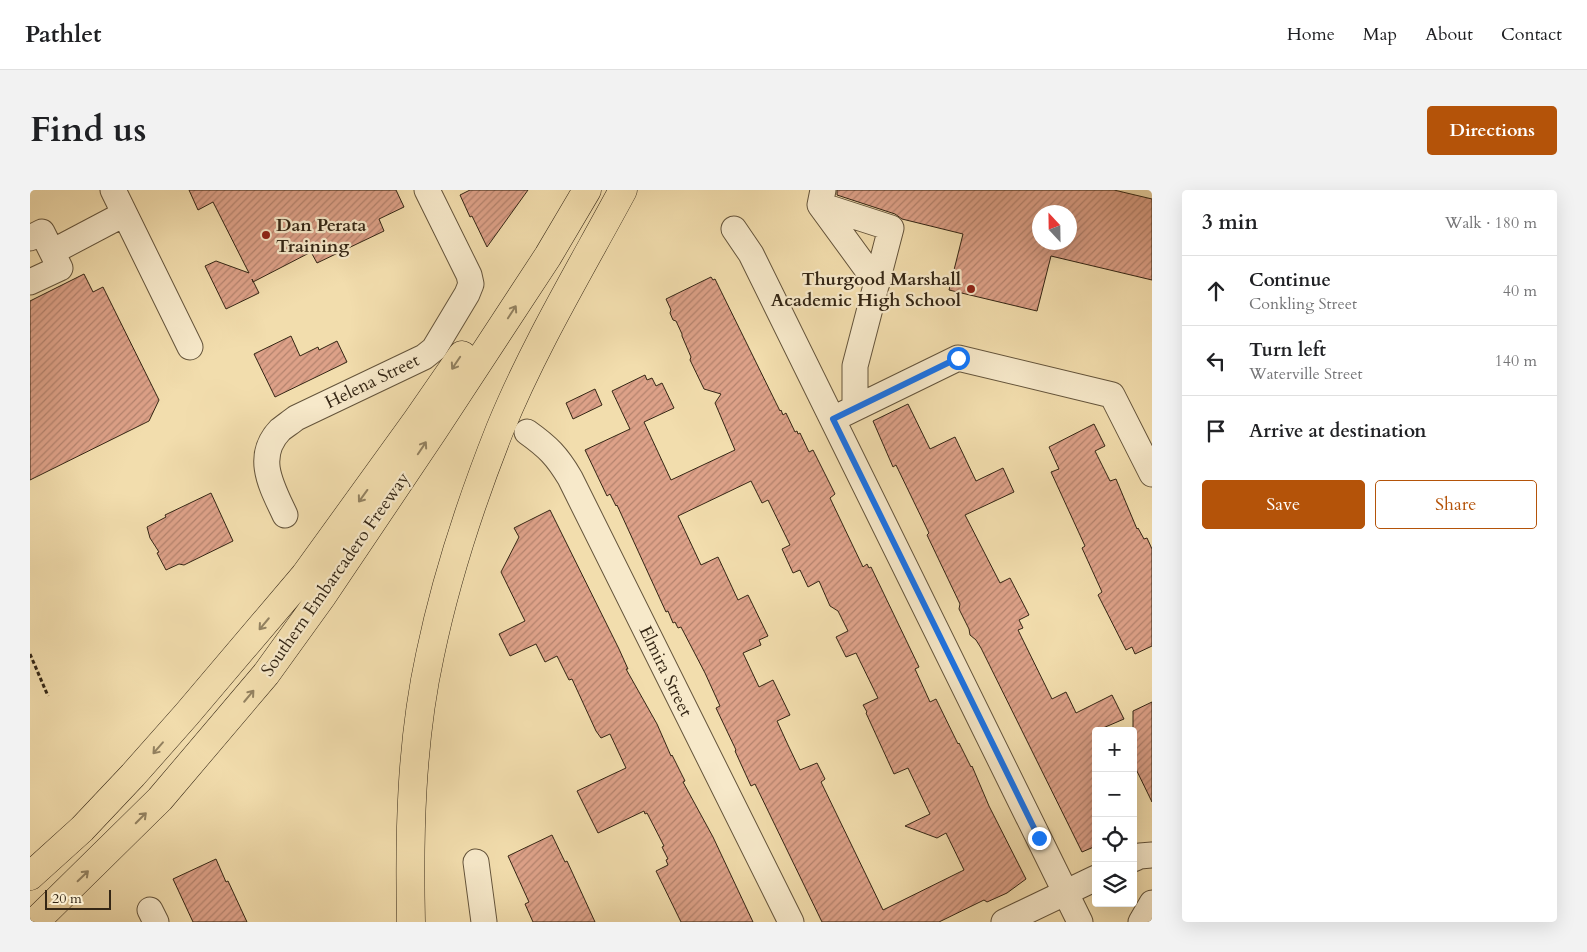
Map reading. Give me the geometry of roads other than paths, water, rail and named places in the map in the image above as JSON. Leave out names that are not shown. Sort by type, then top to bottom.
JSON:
[{"type":"highway","name":"Southern Embarcadero Freeway","points":[[30,876],[82,829],[133,775],[305,574],[417,420],[528,256],[569,190]]},
{"type":"highway","name":"Southern Embarcadero Freeway","points":[[35,922],[160,799],[266,674],[323,595],[470,377],[548,256],[587,190]]},
{"type":"highway","points":[[403,922],[401,868],[403,797],[410,723],[421,654],[461,497],[487,424],[526,341],[608,190]]},
{"type":"highway","points":[[411,922],[412,797],[419,724],[429,656],[449,576],[473,502],[501,428],[537,351],[623,190]]},
{"type":"street","points":[[113,190],[190,347]]},
{"type":"street","name":"Helena Street","points":[[285,515],[268,480],[267,464],[270,446],[280,431],[296,418],[424,357],[434,349],[467,294],[471,284],[469,275],[427,190]]},
{"type":"street","points":[[822,197],[877,283]]},
{"type":"street","points":[[822,197],[891,228],[855,366],[855,408]]},
{"type":"street","points":[[52,252],[124,214]]},
{"type":"street","points":[[734,229],[751,254],[1080,922]]},
{"type":"street","points":[[30,238],[42,232],[60,268],[30,282]]},
{"type":"street","points":[[833,419],[958,358],[1112,395],[1152,474]]},
{"type":"street","name":"Elmira Street","points":[[527,432],[544,443],[558,458],[570,478],[791,922]]},
{"type":"street","points":[[1137,857],[1152,855]]},
{"type":"street","points":[[476,862],[484,922]]},
{"type":"street","points":[[1004,922],[1092,880]]},
{"type":"street","points":[[1141,922],[1152,902]]},
{"type":"place","name":"Dan Perata Training","points":[[266,235]]},
{"type":"place","name":"Thurgood Marshall Academic High School","points":[[971,289]]}]
